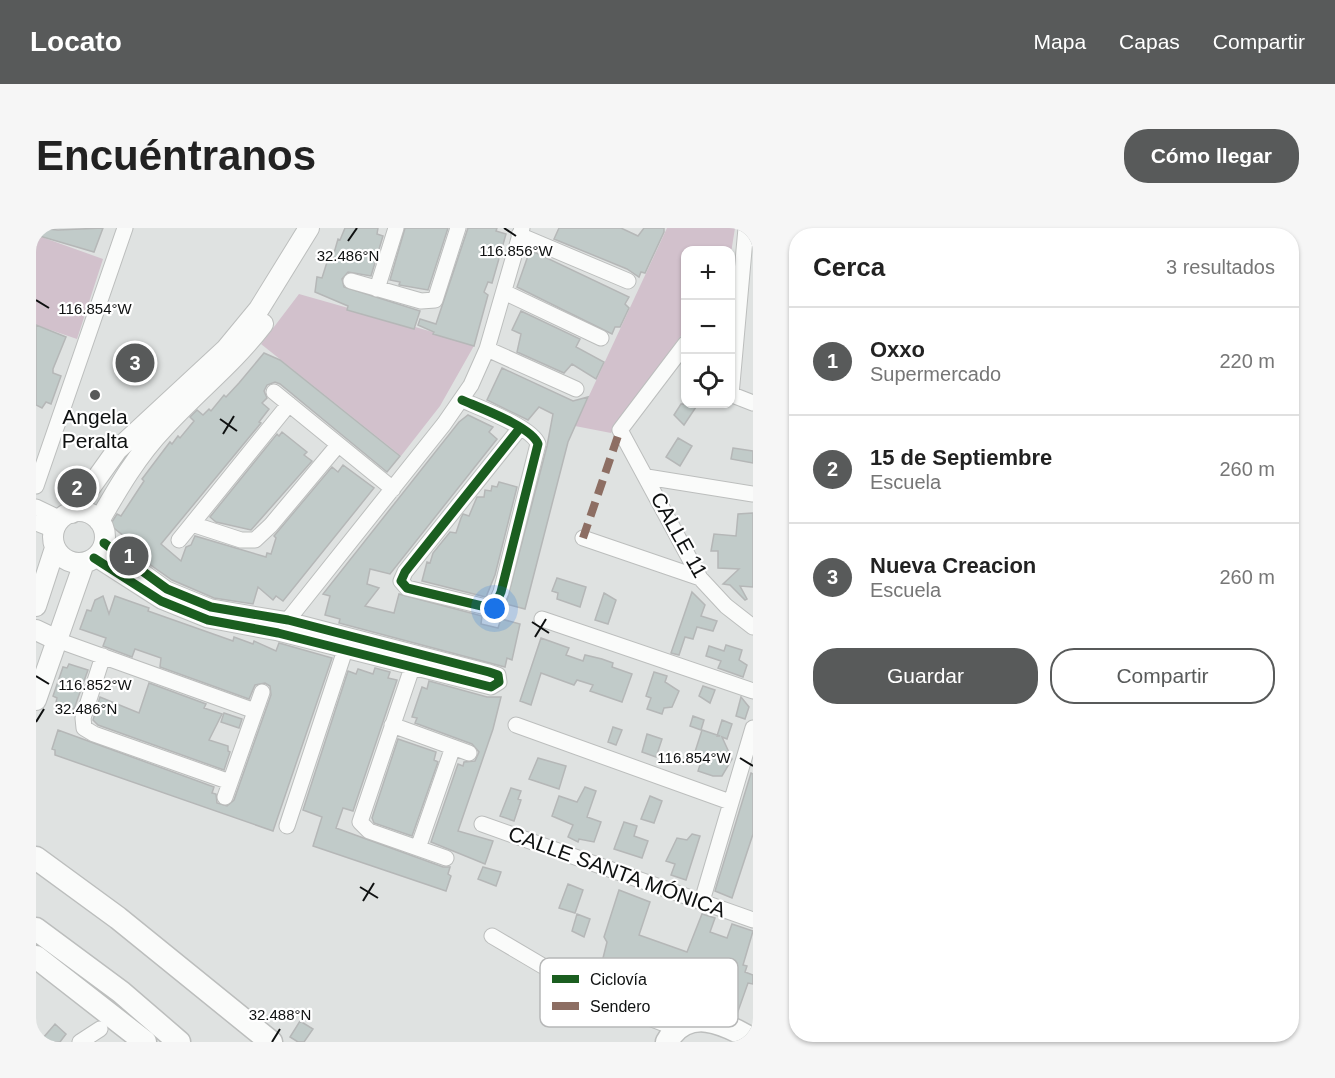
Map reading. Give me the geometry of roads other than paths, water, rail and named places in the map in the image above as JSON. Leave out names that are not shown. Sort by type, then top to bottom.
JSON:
[{"type":"highway","points":[[36,858],[118,918],[271,1042]]},
{"type":"highway","points":[[36,877],[109,930],[251,1042]]},
{"type":"highway","points":[[36,930],[121,992],[179,1042]]},
{"type":"highway","points":[[36,957],[145,1042]]},
{"type":"highway","points":[[672,1035],[685,1027]]},
{"type":"highway","points":[[728,1027],[753,1040]]},
{"type":"main road","points":[[36,606],[56,526],[117,450],[226,349],[259,309],[309,228]]},
{"type":"main road","points":[[99,522],[143,452],[164,427],[246,346],[286,294],[323,228]]},
{"type":"main road","points":[[38,690],[57,640],[104,536],[99,522],[87,513],[56,526]]},
{"type":"main road","points":[[56,526],[67,561],[94,555]]},
{"type":"main road","points":[[36,630],[57,640]]},
{"type":"street","points":[[36,486],[126,228]]},
{"type":"street","points":[[377,289],[396,228]]},
{"type":"street","points":[[351,281],[421,301],[435,300],[458,228]]},
{"type":"street","points":[[734,354],[746,228]]},
{"type":"street","points":[[278,633],[462,399],[487,349],[520,232],[628,281]]},
{"type":"street","points":[[735,267],[743,255]]},
{"type":"street","points":[[504,292],[601,338]]},
{"type":"street","points":[[487,349],[576,389]]},
{"type":"street","name":"CALLE 11","points":[[681,360],[620,430],[700,578],[726,606],[753,627]]},
{"type":"street","points":[[274,392],[393,489]]},
{"type":"street","points":[[735,396],[753,403]]},
{"type":"street","points":[[462,399],[520,428],[536,439],[537,458],[496,603],[490,607],[480,607],[407,588],[401,584],[408,567],[520,428]]},
{"type":"street","points":[[179,540],[289,404]]},
{"type":"street","points":[[192,524],[241,540],[255,540],[271,525],[338,445]]},
{"type":"street","points":[[647,477],[753,494]]},
{"type":"street","points":[[36,507],[56,526]]},
{"type":"street","points":[[583,538],[700,578]]},
{"type":"street","points":[[94,555],[142,573],[187,598],[211,607],[288,620],[348,643]]},
{"type":"street","points":[[94,555],[160,601],[183,612],[208,620],[348,643],[415,659],[360,822],[369,831],[446,858]]},
{"type":"street","points":[[542,619],[753,691]]},
{"type":"street","points":[[57,640],[255,711]]},
{"type":"street","points":[[287,826],[348,643]]},
{"type":"street","points":[[103,656],[83,718],[84,728],[94,734],[230,782]]},
{"type":"street","points":[[225,797],[262,692]]},
{"type":"street","points":[[392,725],[469,753]]},
{"type":"street","points":[[516,725],[730,802]]},
{"type":"street","points":[[702,901],[753,728]]},
{"type":"street","points":[[418,848],[453,747]]},
{"type":"street","name":"CALLE SANTA MÓNICA","points":[[482,824],[753,920]]},
{"type":"street","points":[[492,936],[540,964]]},
{"type":"street","points":[[656,1027],[672,1035]]},
{"type":"street","points":[[80,1042],[99,1029]]},
{"type":"place","name":"Nueva Creacion","points":[[135,363]]},
{"type":"place","name":"Angela Peralta","points":[[95,395]]},
{"type":"place","name":"15 de Septiembre","points":[[77,488]]},
{"type":"place","name":"Oxxo","points":[[129,556]]}]
